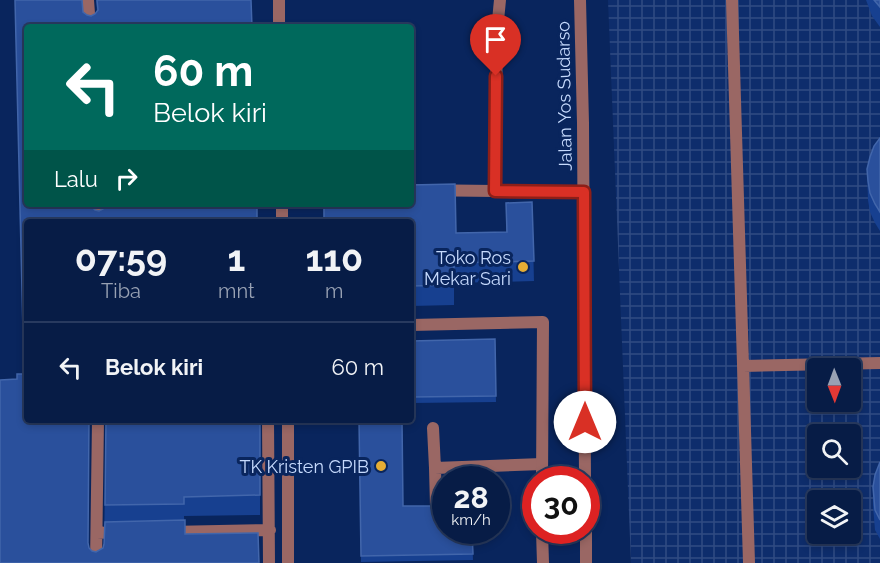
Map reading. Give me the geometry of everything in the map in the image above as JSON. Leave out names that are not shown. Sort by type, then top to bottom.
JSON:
[{"type":"street","points":[[88,0],[90,24]]},
{"type":"street","points":[[279,0],[279,24]]},
{"type":"street","points":[[495,191],[497,31],[501,0]]},
{"type":"street","name":"Jalan Yos Sudarso","points":[[580,0],[584,192],[585,466]]},
{"type":"street","points":[[732,0],[750,563]]},
{"type":"street","points":[[414,190],[584,192]]},
{"type":"street","points":[[414,325],[543,322],[542,464],[488,466]]},
{"type":"street","points":[[743,366],[880,363]]},
{"type":"street","points":[[96,563],[99,423]]},
{"type":"street","points":[[268,423],[269,563]]},
{"type":"street","points":[[288,423],[288,563]]},
{"type":"street","points":[[434,428],[435,466]]},
{"type":"street","points":[[155,532],[270,530]]},
{"type":"street","points":[[97,533],[132,532]]},
{"type":"street","points":[[543,544],[543,563]]},
{"type":"street","points":[[585,544],[586,563]]},
{"type":"shaded area","points":[[608,0],[880,0],[880,563],[631,563]]},
{"type":"building","points":[[15,0],[82,0],[83,12],[91,16],[98,10],[97,0],[251,0],[252,24],[24,24],[24,207],[92,207],[99,211],[104,207],[257,207],[257,219],[24,219],[24,374]]},
{"type":"building","points":[[880,138],[880,212],[870,193],[867,169],[874,146]]},
{"type":"building","points":[[455,184],[456,233],[507,232],[506,203],[532,202],[534,261],[454,263],[454,285],[414,286],[414,219],[324,219],[324,207],[414,207],[414,185]]},
{"type":"building","points":[[495,339],[496,396],[414,397],[414,341]]},
{"type":"building","points":[[17,374],[24,374],[24,423],[89,423],[88,543],[92,551],[96,552],[103,548],[105,522],[185,520],[185,534],[258,533],[259,563],[0,563],[0,380],[17,379]]},
{"type":"building","points":[[106,423],[260,423],[260,495],[184,497],[184,504],[105,505]]},
{"type":"building","name":"TK Kristen GPIB","points":[[359,423],[402,423],[403,506],[432,507],[432,544],[473,544],[473,554],[361,556]]},
{"type":"building","points":[[880,462],[880,520],[875,510],[873,487]]},
{"type":"place","name":"Toko Ros Mekar Sari","points":[[523,267]]},
{"type":"place","name":"TK Kristen GPIB","points":[[381,466]]},
{"type":"route","points":[[496,76],[495,191],[584,192],[585,422]]}]
